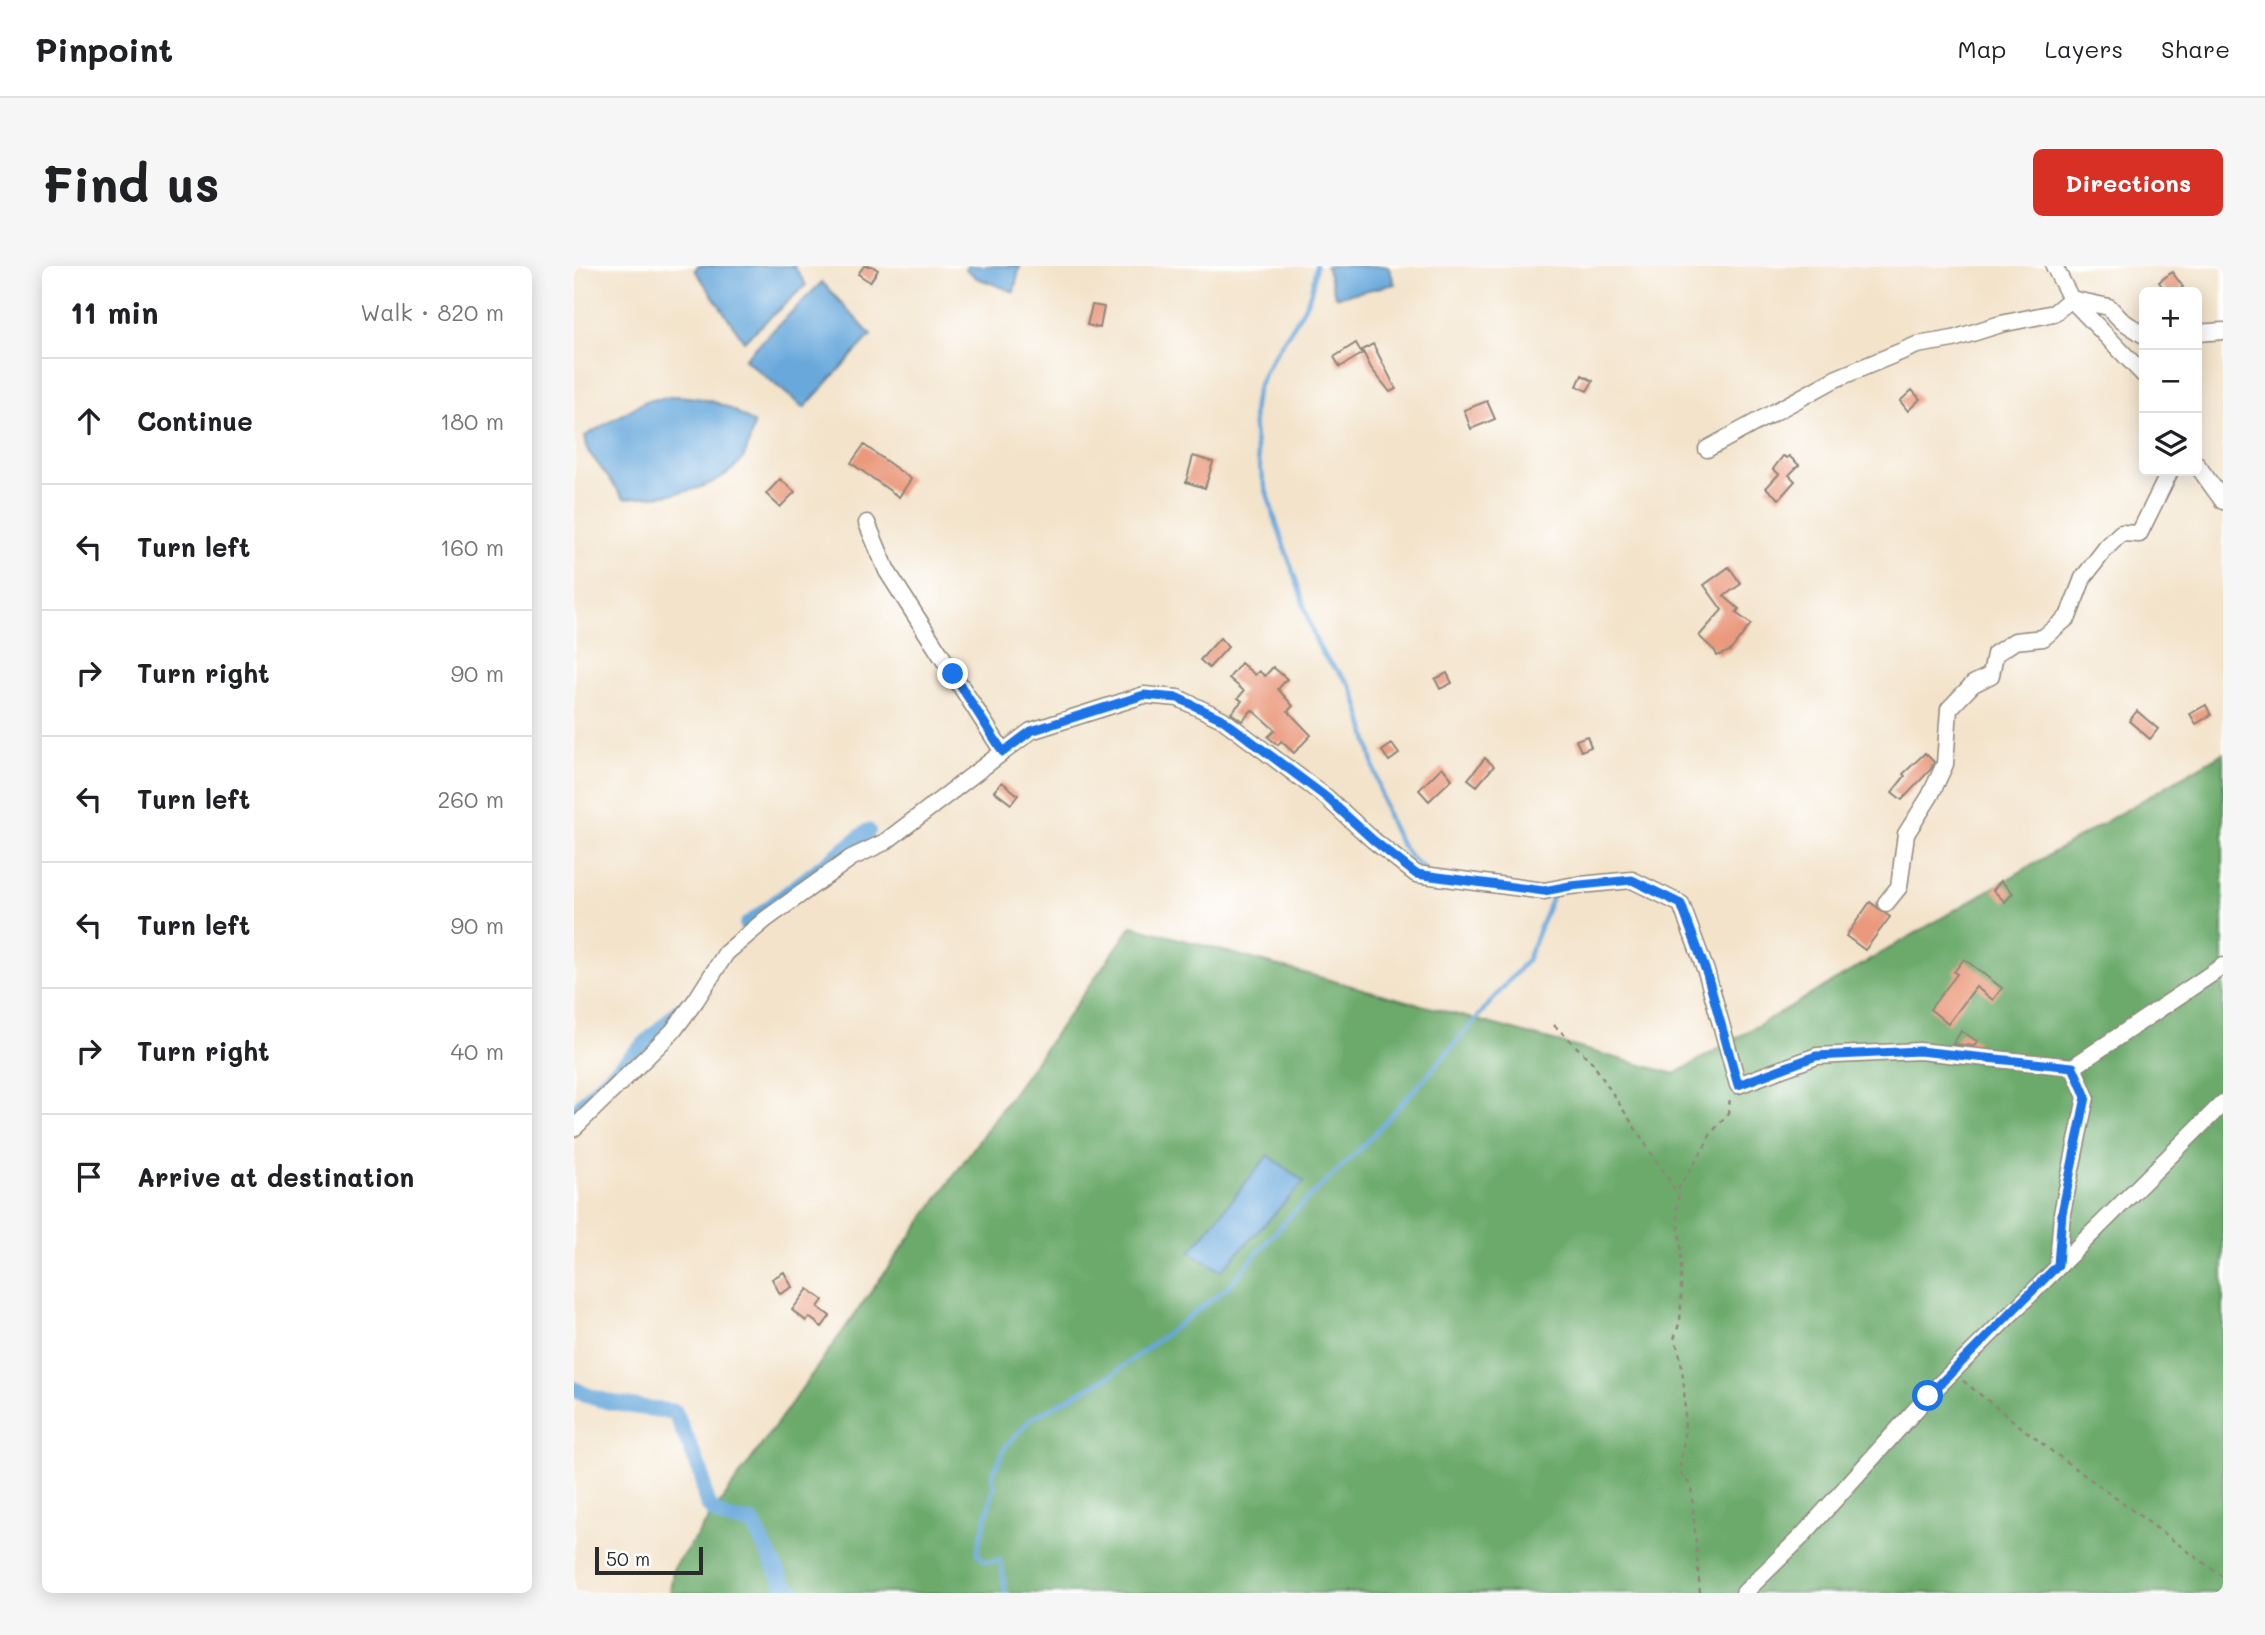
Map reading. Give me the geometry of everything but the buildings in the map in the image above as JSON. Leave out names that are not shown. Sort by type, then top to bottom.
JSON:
[{"type":"street","points":[[2054,266],[2071,299],[2139,370]]},
{"type":"street","points":[[2071,299],[2109,307],[2121,320],[2139,332]]},
{"type":"street","points":[[1707,449],[1858,369],[1917,345],[1953,339],[2001,324],[2054,313],[2071,299]]},
{"type":"street","points":[[2202,333],[2223,331]]},
{"type":"street","points":[[2202,472],[2223,501]]},
{"type":"street","points":[[1886,903],[1899,887],[1906,834],[1930,796],[1945,764],[1949,709],[1973,684],[1991,675],[1995,654],[2015,641],[2043,638],[2068,617],[2083,578],[2121,533],[2138,534],[2167,476]]},
{"type":"street","points":[[867,523],[887,571],[1003,752]]},
{"type":"street","points":[[574,1128],[673,1031],[726,953],[766,919],[851,858],[885,842],[1031,731],[1144,695],[1178,698],[1222,719],[1326,797],[1373,840],[1416,874],[1544,891],[1632,880],[1681,904],[1707,974],[1738,1085],[1816,1056],[1829,1055],[1919,1051],[2073,1067],[2223,966]]},
{"type":"street","points":[[2058,1265],[2062,1213],[2086,1097],[2073,1067]]},
{"type":"street","points":[[1744,1593],[1801,1537],[1952,1372],[2223,1103]]},
{"type":"path","points":[[1554,1025],[1592,1062],[1680,1197]]},
{"type":"path","points":[[1700,1593],[1691,1485],[1683,1478],[1680,1466],[1683,1445],[1683,1379],[1679,1347],[1674,1339],[1680,1321],[1681,1304],[1681,1248],[1677,1212],[1679,1187],[1710,1135],[1728,1113],[1730,1092]]},
{"type":"path","points":[[1952,1372],[2049,1449],[2223,1577]]},
{"type":"green space","points":[[2223,753],[2223,1593],[670,1593],[673,1569],[1132,926],[1675,1074]]},
{"type":"water","points":[[698,266],[794,266],[806,285],[744,341],[695,270]]},
{"type":"water","points":[[967,266],[1020,266],[1014,292],[977,278],[966,269]]},
{"type":"water","points":[[1326,266],[1388,266],[1395,284],[1336,297]]},
{"type":"water","points":[[822,282],[871,335],[804,408],[744,359]]},
{"type":"water","points":[[676,396],[718,403],[754,424],[743,458],[729,472],[702,487],[672,494],[624,498],[588,451],[585,436],[646,401]]},
{"type":"water","points":[[1268,1155],[1304,1182],[1221,1271],[1190,1252]]},
{"type":"waterway","points":[[1316,266],[1312,290],[1303,310],[1270,362],[1257,390],[1254,405],[1256,448],[1276,523],[1315,639],[1326,659],[1353,690],[1386,812],[1408,854],[1424,868]]},
{"type":"waterway","points":[[747,925],[868,831]]},
{"type":"waterway","points":[[1005,1593],[999,1560],[986,1561],[977,1552],[994,1487],[992,1475],[1006,1446],[1032,1418],[1113,1374],[1227,1288],[1288,1218],[1361,1148],[1426,1077],[1527,960],[1552,897]]},
{"type":"waterway","points":[[574,1114],[682,1008]]},
{"type":"waterway","points":[[574,1389],[610,1402],[675,1412],[701,1473],[709,1506],[725,1518],[752,1522],[785,1586],[795,1593]]},
{"type":"route","points":[[953,674],[1003,752],[1031,731],[1144,695],[1178,698],[1222,719],[1326,797],[1373,840],[1416,874],[1544,891],[1632,880],[1681,904],[1707,974],[1738,1085],[1816,1056],[1919,1051],[2073,1067],[2086,1097],[2062,1213],[2058,1265],[1928,1396]]}]
